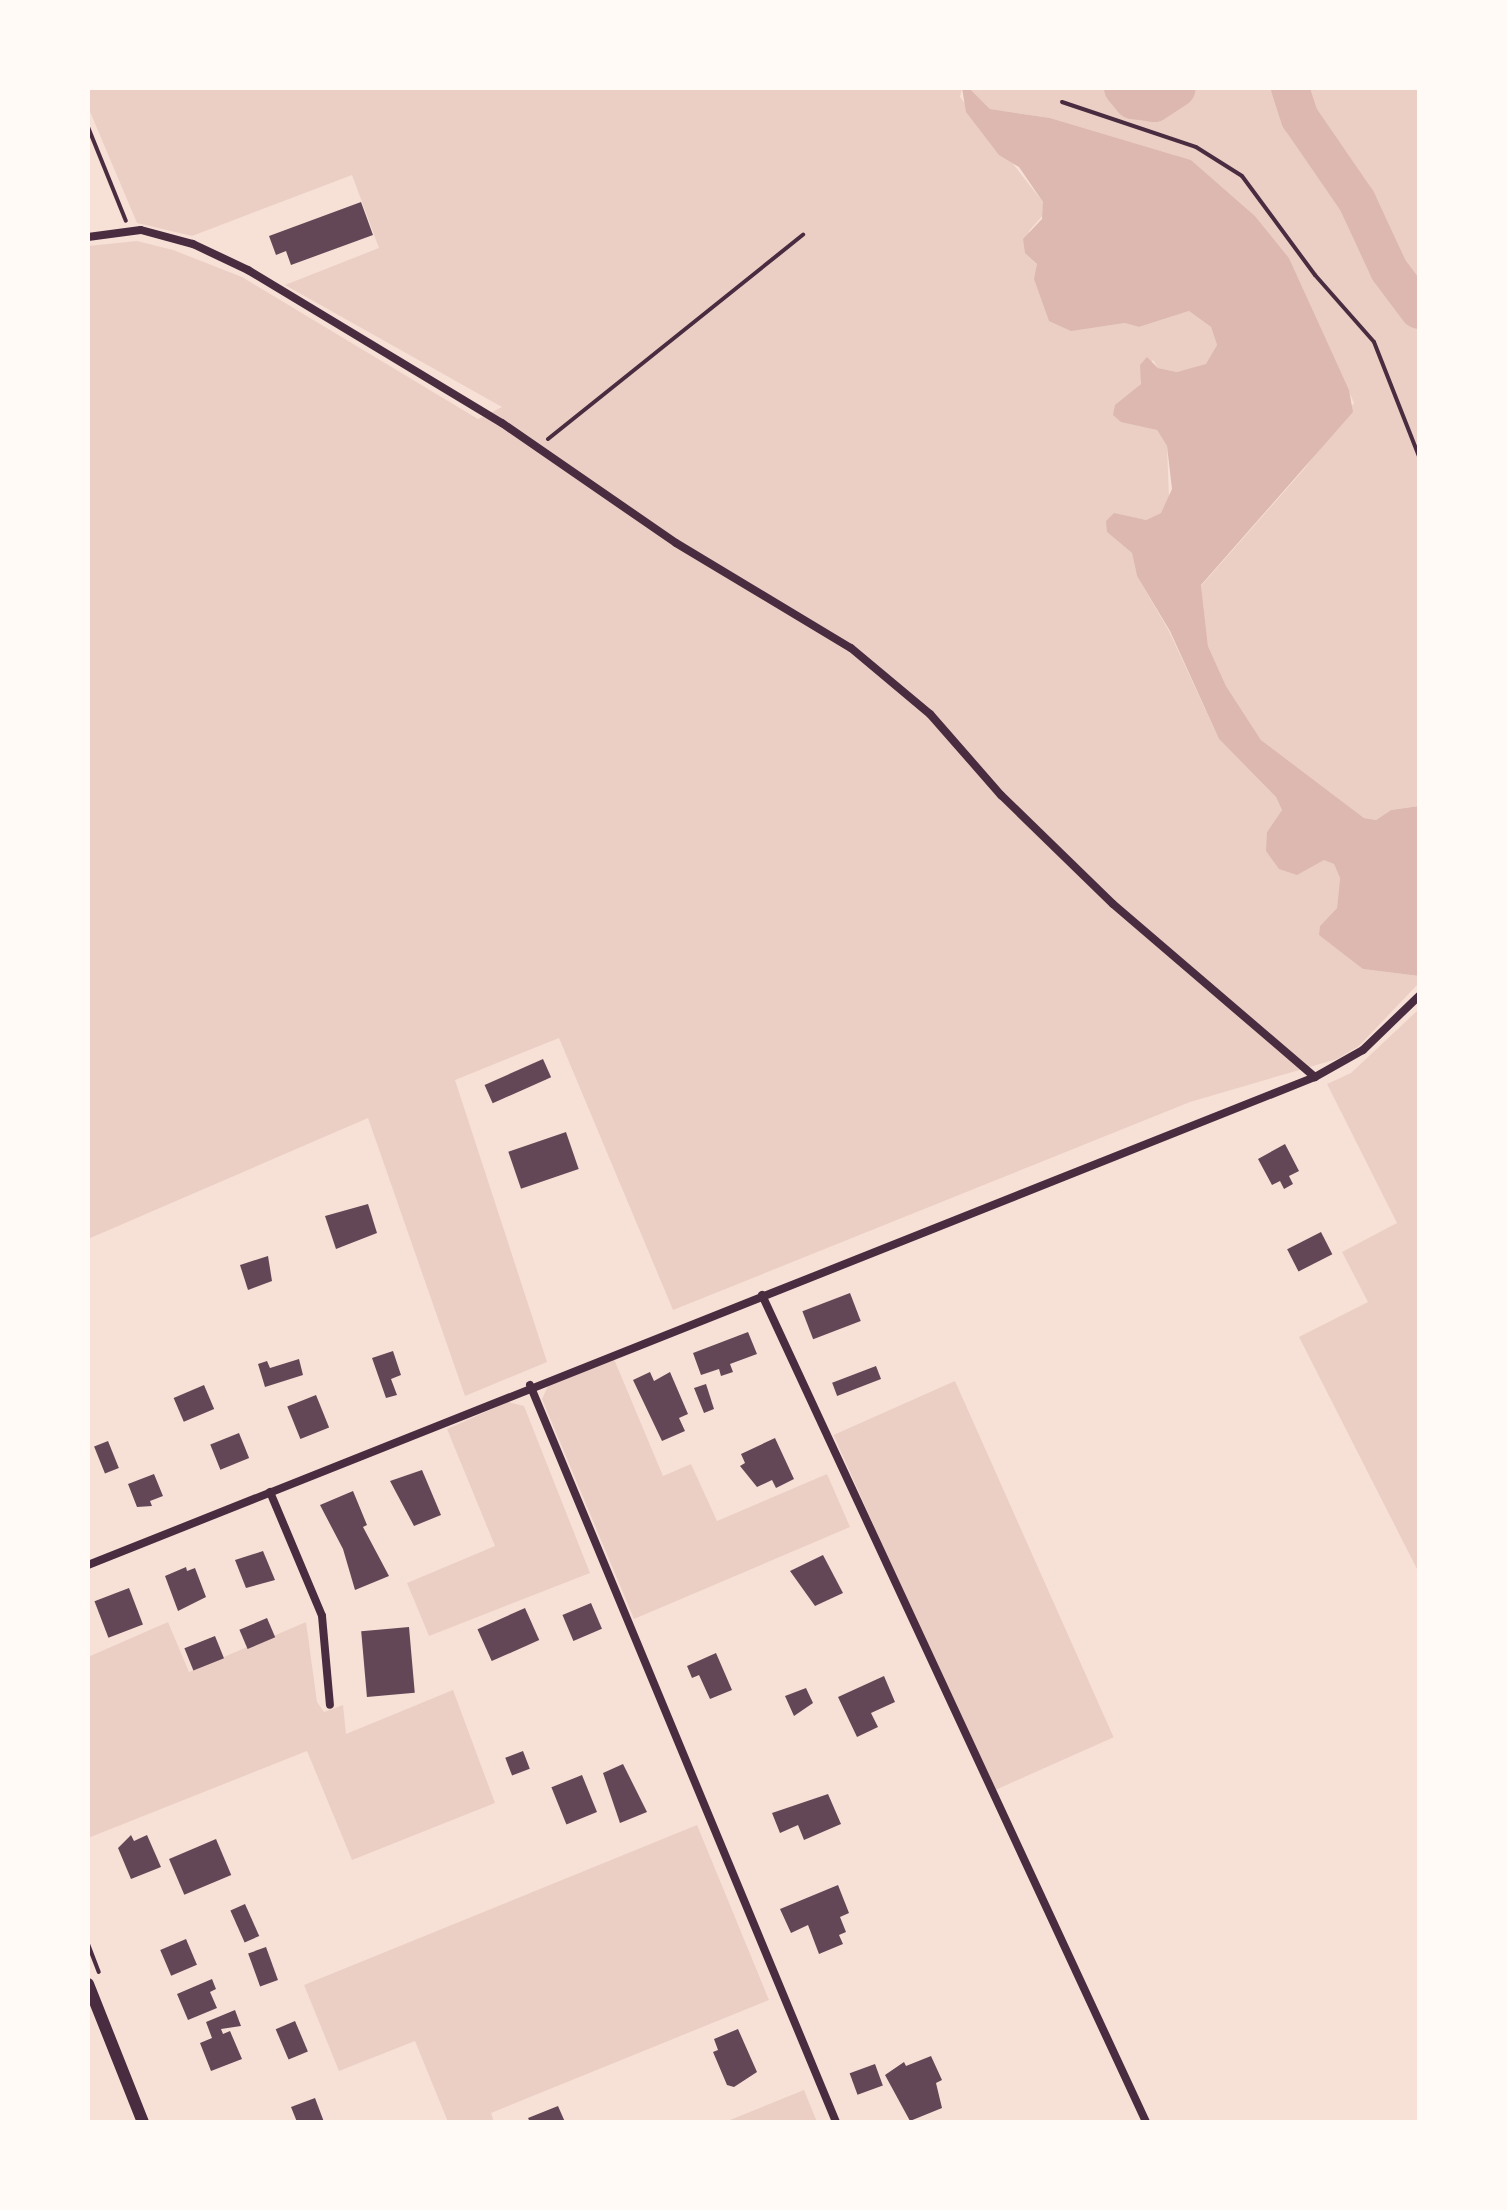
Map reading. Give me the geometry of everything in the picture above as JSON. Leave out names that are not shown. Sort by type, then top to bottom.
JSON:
[{"type":"street","points":[[88,237],[126,229],[193,244],[248,270],[537,448],[676,543],[879,668],[930,714],[1082,876],[1315,1077]]},
{"type":"street","points":[[88,1565],[530,1385],[1315,1077],[1363,1050],[1419,996]]},
{"type":"street","points":[[762,1295],[1146,2122]]},
{"type":"street","points":[[530,1385],[836,2122]]},
{"type":"street","points":[[270,1492],[322,1616],[330,1705]]},
{"type":"street","points":[[88,1984],[94,2014],[143,2122]]},
{"type":"path","points":[[1062,102],[1196,147],[1242,176],[1315,275],[1374,342],[1419,456]]},
{"type":"path","points":[[88,127],[123,207],[126,229]]},
{"type":"path","points":[[537,448],[803,235]]},
{"type":"shaded area","points":[[88,88],[962,88],[960,97],[1043,202],[1046,212],[1029,231],[1026,253],[1097,327],[1125,323],[1139,327],[1189,311],[1211,327],[1217,345],[1206,365],[1177,372],[1158,368],[1153,360],[1121,421],[1157,430],[1167,446],[1169,498],[1161,513],[1146,520],[1114,514],[1107,532],[1132,553],[1137,576],[1169,631],[1219,739],[1276,797],[1282,810],[1267,832],[1334,864],[1340,878],[1337,908],[1320,926],[1363,969],[1419,976],[1419,983],[1359,1046],[1337,1059],[1190,1102],[673,1310],[559,1038],[455,1080],[547,1362],[465,1396],[368,1118],[88,1239],[88,246],[137,241],[173,250],[242,277],[478,419],[502,407],[285,285],[379,248],[352,175],[192,236],[137,223],[88,107]]},
{"type":"shaded area","points":[[962,88],[969,88],[990,109],[1050,118],[1191,160],[1255,216],[1289,258],[1349,390],[1353,412],[1201,585],[1208,646],[1226,686],[1261,740],[1364,818],[1376,820],[1391,810],[1419,806],[1419,976],[1363,969],[1319,935],[1320,926],[1337,908],[1340,878],[1334,864],[1324,860],[1297,875],[1279,869],[1266,851],[1267,832],[1282,810],[1276,797],[1219,739],[1170,631],[1137,576],[1132,553],[1107,532],[1106,521],[1114,513],[1146,520],[1161,513],[1172,489],[1167,446],[1157,430],[1121,422],[1113,415],[1115,405],[1141,384],[1140,365],[1147,357],[1158,368],[1177,372],[1206,364],[1217,345],[1211,327],[1189,311],[1139,327],[1125,323],[1071,331],[1049,321],[1034,279],[1037,264],[1025,253],[1023,239],[1042,219],[1043,202],[1019,167],[999,155],[966,112]]},
{"type":"shaded area","points":[[969,88],[1419,88],[1419,806],[1391,810],[1376,820],[1364,818],[1261,740],[1226,686],[1208,646],[1201,586],[1305,468],[1354,403],[1289,258],[1255,216],[1191,160],[1050,118],[990,109]]},
{"type":"shaded area","points":[[1419,1009],[1419,1573],[1299,1337],[1368,1302],[1342,1252],[1397,1223],[1327,1084],[1351,1073]]},
{"type":"shaded area","points":[[614,1359],[663,1476],[691,1464],[717,1521],[827,1474],[850,1527],[634,1619],[542,1399],[548,1386]]},
{"type":"shaded area","points":[[955,1381],[1114,1737],[992,1791],[833,1435]]},
{"type":"shaded area","points":[[508,1402],[524,1406],[590,1573],[429,1636],[407,1583],[495,1546],[447,1429]]},
{"type":"shaded area","points":[[168,1622],[189,1672],[306,1622],[317,1702],[324,1712],[343,1705],[346,1734],[453,1690],[495,1803],[352,1860],[307,1751],[88,1838],[88,1657]]},
{"type":"shaded area","points":[[697,1825],[769,2000],[491,2113],[494,2122],[448,2122],[415,2041],[339,2071],[304,1985]]},
{"type":"shaded area","points":[[804,2090],[817,2122],[725,2122]]},
{"type":"building","points":[[361,202],[373,235],[291,265],[286,251],[276,255],[269,236]]},
{"type":"building","points":[[543,1059],[551,1077],[493,1103],[485,1085]]},
{"type":"building","points":[[566,1132],[579,1169],[521,1189],[508,1152]]},
{"type":"building","points":[[1285,1144],[1299,1171],[1289,1176],[1293,1184],[1284,1189],[1280,1181],[1272,1185],[1258,1159]]},
{"type":"building","points":[[368,1204],[377,1233],[336,1249],[325,1216]]},
{"type":"building","points":[[1321,1232],[1332,1254],[1298,1272],[1287,1249]]},
{"type":"building","points":[[268,1256],[272,1281],[248,1290],[240,1265]]},
{"type":"building","points":[[850,1293],[861,1321],[813,1339],[802,1311]]},
{"type":"building","points":[[748,1332],[757,1354],[730,1364],[733,1372],[721,1376],[719,1369],[701,1375],[693,1353]]},
{"type":"building","points":[[393,1351],[401,1375],[391,1379],[397,1395],[386,1398],[372,1358]]},
{"type":"building","points":[[299,1359],[303,1375],[265,1387],[258,1364],[267,1361],[270,1368]]},
{"type":"building","points":[[876,1366],[881,1379],[837,1396],[832,1383]]},
{"type":"building","points":[[650,1372],[654,1381],[670,1372],[688,1414],[679,1418],[685,1431],[662,1441],[633,1380]]},
{"type":"building","points":[[706,1384],[714,1409],[704,1413],[694,1388]]},
{"type":"building","points":[[204,1385],[214,1409],[184,1422],[174,1398]]},
{"type":"building","points":[[316,1395],[329,1427],[300,1439],[287,1407]]},
{"type":"building","points":[[239,1433],[249,1458],[220,1470],[210,1445]]},
{"type":"building","points":[[775,1438],[794,1479],[776,1488],[772,1480],[757,1487],[740,1466],[745,1463],[741,1454]]},
{"type":"building","points":[[108,1441],[119,1468],[105,1474],[94,1447]]},
{"type":"building","points":[[422,1470],[441,1515],[414,1526],[390,1481]]},
{"type":"building","points":[[154,1474],[163,1496],[150,1501],[152,1506],[137,1507],[128,1484]]},
{"type":"building","points":[[353,1491],[367,1525],[363,1527],[389,1576],[355,1590],[343,1549],[320,1505]]},
{"type":"building","points":[[263,1551],[275,1580],[246,1588],[235,1560]]},
{"type":"building","points":[[823,1555],[843,1593],[815,1606],[790,1571]]},
{"type":"building","points":[[186,1567],[187,1571],[195,1568],[206,1597],[178,1611],[165,1576]]},
{"type":"building","points":[[129,1588],[143,1624],[108,1638],[94,1601]]},
{"type":"building","points":[[591,1603],[602,1629],[573,1641],[562,1615]]},
{"type":"building","points":[[525,1608],[539,1640],[492,1661],[477,1629]]},
{"type":"building","points":[[267,1618],[275,1637],[248,1649],[239,1630]]},
{"type":"building","points":[[409,1627],[415,1693],[367,1697],[361,1631]]},
{"type":"building","points":[[215,1636],[224,1658],[193,1671],[184,1648]]},
{"type":"building","points":[[716,1653],[732,1690],[710,1699],[699,1675],[692,1678],[687,1666]]},
{"type":"building","points":[[884,1676],[895,1702],[871,1713],[878,1727],[857,1737],[838,1697]]},
{"type":"building","points":[[806,1688],[813,1703],[794,1716],[785,1696]]},
{"type":"building","points":[[523,1751],[530,1769],[512,1776],[505,1758]]},
{"type":"building","points":[[623,1764],[647,1812],[620,1823],[603,1773]]},
{"type":"building","points":[[582,1775],[597,1812],[566,1824],[551,1787]]},
{"type":"building","points":[[828,1794],[841,1824],[804,1840],[798,1825],[780,1833],[772,1813]]},
{"type":"building","points":[[131,1835],[134,1841],[147,1835],[161,1867],[131,1879],[118,1848]]},
{"type":"building","points":[[216,1839],[231,1875],[184,1895],[169,1859]]},
{"type":"building","points":[[838,1885],[849,1913],[840,1917],[846,1932],[839,1935],[843,1944],[819,1954],[808,1925],[791,1933],[780,1909]]},
{"type":"building","points":[[245,1904],[259,1936],[245,1942],[230,1911]]},
{"type":"building","points":[[186,1939],[197,1965],[171,1976],[160,1950]]},
{"type":"building","points":[[266,1947],[278,1980],[260,1986],[248,1953]]},
{"type":"building","points":[[212,1979],[216,1989],[210,1992],[217,2008],[188,2020],[177,1994]]},
{"type":"building","points":[[235,2010],[241,2026],[221,2029],[223,2034],[230,2031],[242,2059],[211,2071],[200,2043],[212,2038],[206,2022]]},
{"type":"building","points":[[295,2021],[308,2051],[289,2060],[276,2029]]},
{"type":"building","points":[[738,2029],[757,2072],[734,2087],[727,2085],[713,2052],[718,2050],[714,2039]]},
{"type":"building","points":[[931,2056],[942,2080],[936,2083],[942,2108],[910,2121],[885,2075],[904,2062],[906,2066]]},
{"type":"building","points":[[875,2064],[883,2086],[857,2095],[850,2073]]},
{"type":"building","points":[[315,2098],[324,2122],[297,2122],[291,2107]]},
{"type":"building","points":[[558,2106],[565,2122],[530,2122],[528,2118]]},
{"type":"waterway","points":[[1123,88],[1133,100],[1154,103],[1177,88]]},
{"type":"waterway","points":[[1290,88],[1300,118],[1357,201],[1389,270],[1419,310]]}]
